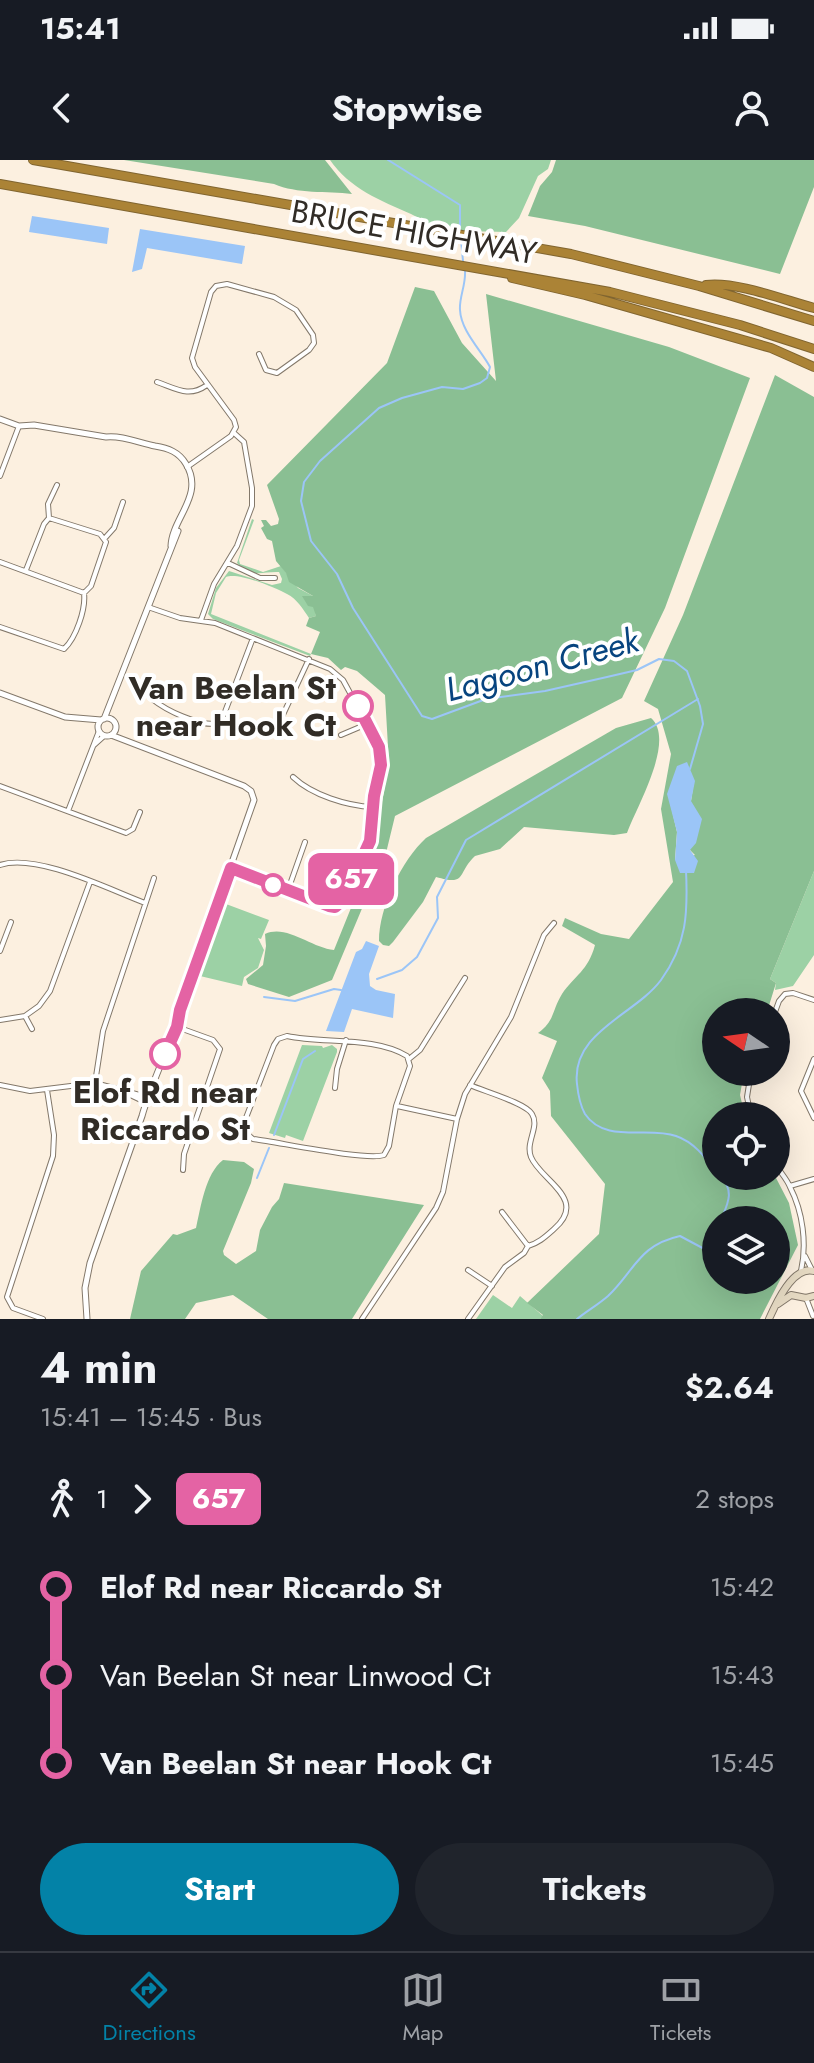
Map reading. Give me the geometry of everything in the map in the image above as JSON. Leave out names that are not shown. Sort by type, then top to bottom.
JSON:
[{"type":"highway","name":"BRUCE HIGHWAY","points":[[33,160],[571,254],[699,286],[814,321]]},
{"type":"highway","name":"BRUCE HIGHWAY","points":[[0,184],[425,257],[653,302],[814,349]]},
{"type":"highway","points":[[485,268],[517,280],[585,295],[771,348],[814,367]]},
{"type":"highway","points":[[699,286],[715,284],[814,308]]},
{"type":"main road","points":[[769,1319],[777,1298],[801,1271],[813,1270]]},
{"type":"main road","points":[[793,1281],[798,1294]]},
{"type":"main road","points":[[774,1307],[784,1297],[798,1294],[810,1297]]},
{"type":"street","points":[[201,620],[214,584],[237,546],[253,499],[244,442],[234,433],[234,420],[193,363],[192,353],[211,292],[216,286],[227,284],[279,299],[296,310],[313,335],[314,343],[309,350],[277,373],[266,370],[259,354]]},
{"type":"street","points":[[157,382],[187,393],[196,392],[207,385]]},
{"type":"street","points":[[0,419],[19,426],[34,425],[168,449],[177,454],[187,467],[191,490],[177,538],[171,546],[111,705],[102,720],[103,732],[93,746],[68,811]]},
{"type":"street","points":[[0,476],[19,426]]},
{"type":"street","points":[[187,467],[234,433]]},
{"type":"street","points":[[26,570],[49,518],[48,504],[57,485]]},
{"type":"street","points":[[84,593],[96,573],[105,548],[105,538],[114,528],[123,502]]},
{"type":"street","points":[[49,518],[105,538]]},
{"type":"street","points":[[0,562],[84,593]]},
{"type":"street","points":[[228,563],[260,578],[275,578]]},
{"type":"street","points":[[0,627],[65,652],[84,607],[84,593]]},
{"type":"street","points":[[148,607],[180,618],[201,620],[330,669],[343,680],[381,757],[365,855],[340,904],[329,906],[231,868]]},
{"type":"street","points":[[152,699],[161,706],[206,724],[216,724],[223,717],[253,638]]},
{"type":"street","points":[[278,734],[281,719],[309,659]]},
{"type":"street","points":[[0,693],[54,714],[83,721],[103,732],[251,791],[254,803],[180,1010],[177,1027],[146,1099],[89,1265],[85,1288],[87,1318],[78,1319]]},
{"type":"street","points":[[111,705],[115,729],[124,739]]},
{"type":"street","points":[[83,721],[113,721]]},
{"type":"street","points":[[341,735],[367,724]]},
{"type":"street","points":[[103,732],[115,729]]},
{"type":"street","points":[[293,777],[305,787],[329,796],[354,805],[373,807]]},
{"type":"street","points":[[0,786],[126,833],[133,829],[140,812]]},
{"type":"street","points":[[288,890],[305,842]]},
{"type":"street","points":[[0,865],[14,861],[30,862],[145,903]]},
{"type":"street","points":[[95,1083],[103,1031],[154,878]]},
{"type":"street","points":[[0,1020],[25,1016],[39,1006],[50,991],[90,882]]},
{"type":"street","points":[[0,951],[11,922]]},
{"type":"street","points":[[362,1319],[436,1208],[445,1184],[457,1119],[470,1085],[511,1017],[544,935],[554,923]]},
{"type":"street","points":[[409,1059],[420,1050],[465,978]]},
{"type":"street","points":[[782,998],[793,993],[814,1000]]},
{"type":"street","points":[[25,1016],[32,1029]]},
{"type":"street","points":[[177,1027],[213,1040],[220,1049],[184,1154],[183,1170]]},
{"type":"street","points":[[287,1036],[313,1042],[346,1040],[401,1052],[409,1059],[410,1069],[396,1106],[389,1146],[381,1157],[253,1139],[246,1133],[245,1119],[278,1039],[287,1036]]},
{"type":"street","points":[[335,1088],[338,1063],[346,1040]]},
{"type":"street","points":[[814,1059],[801,1091],[814,1118]]},
{"type":"street","points":[[0,1085],[20,1091],[95,1083],[146,1099]]},
{"type":"street","points":[[468,1319],[505,1267],[524,1253],[528,1246],[558,1226],[565,1210],[564,1198],[531,1156],[532,1113],[470,1085]]},
{"type":"street","points":[[43,1319],[13,1308],[7,1297],[53,1156],[54,1135],[47,1090]]},
{"type":"street","points":[[396,1106],[457,1119]]},
{"type":"street","points":[[801,1271],[805,1256],[803,1227],[790,1186],[814,1179]]},
{"type":"street","points":[[502,1212],[528,1246]]},
{"type":"street","points":[[805,1256],[813,1270]]},
{"type":"street","points":[[468,1270],[492,1286]]},
{"type":"street","points":[[810,1297],[813,1316]]},
{"type":"green space","points":[[124,160],[325,160],[352,194],[312,192]]},
{"type":"green space","points":[[330,160],[551,160],[548,169],[538,176],[519,218],[506,232],[460,231],[433,226],[366,193],[346,178]]},
{"type":"green space","points":[[556,160],[814,160],[814,187],[780,274],[585,226],[528,216],[540,186],[552,172]]},
{"type":"green space","points":[[415,287],[434,291],[462,343],[496,381],[486,294],[669,347],[750,378],[665,608],[622,698],[395,816],[387,849],[332,980],[289,997],[248,984],[246,979],[263,965],[265,934],[282,932],[334,950],[372,856],[389,764],[385,695],[357,671],[345,667],[341,670],[328,658],[311,654],[320,632],[306,626],[309,618],[316,616],[313,607],[308,606],[302,596],[313,596],[289,582],[276,561],[272,541],[267,539],[261,528],[264,526],[261,520],[266,520],[271,526],[278,524],[279,519],[267,485],[387,363]]},
{"type":"green space","points":[[775,375],[814,397],[814,871],[770,979],[776,983],[771,998],[702,998],[702,1086],[742,1086],[742,1102],[702,1102],[702,1190],[782,1190],[790,1206],[702,1206],[702,1294],[773,1294],[760,1319],[540,1319],[543,1315],[527,1303],[599,1234],[605,1184],[551,1116],[550,1091],[542,1078],[557,1041],[538,1033],[550,1020],[562,994],[585,967],[595,945],[562,926],[565,918],[601,934],[629,939],[673,882],[661,809],[671,754],[658,709],[644,701],[683,615]],"holes":[[[694,781],[690,850],[695,855],[675,860],[677,832],[668,793]]]},
{"type":"green space","points":[[252,519],[240,564],[263,572],[281,566],[298,588],[313,596],[316,616],[309,618],[297,601],[281,591],[232,576],[226,577],[216,593],[211,614],[310,656],[213,619],[208,614],[216,588],[229,571],[272,585],[281,583],[279,572],[252,573],[237,563]]},
{"type":"green space","points":[[651,718],[658,728],[657,757],[627,833],[614,835],[524,827],[500,849],[475,856],[457,879],[436,877],[423,902],[393,942],[389,946],[379,941],[383,914],[394,885],[426,838],[616,728]]},
{"type":"green space","points":[[814,871],[814,955],[793,986],[775,990],[776,983],[770,979]]},
{"type":"green space","points":[[226,904],[269,920],[261,939],[258,938],[264,950],[258,968],[244,977],[242,986],[200,976]]},
{"type":"green space","points":[[302,1045],[323,1048],[332,1045],[337,1049],[303,1141],[269,1133]]},
{"type":"green space","points":[[223,1160],[244,1162],[254,1169],[223,1251],[236,1264],[256,1251],[260,1230],[279,1199],[284,1183],[424,1205],[352,1319],[268,1319],[233,1295],[196,1303],[185,1319],[130,1319],[141,1271],[173,1234],[196,1228],[208,1182]]},
{"type":"green space","points":[[790,1208],[798,1245],[790,1261]]},
{"type":"green space","points":[[493,1295],[512,1308],[520,1296],[543,1316],[540,1319],[476,1319]]},
{"type":"water","points":[[32,216],[109,228],[107,244],[29,232]]},
{"type":"water","points":[[140,229],[245,246],[242,264],[147,248],[142,269],[132,272]]},
{"type":"water","points":[[687,762],[695,781],[691,801],[702,819],[696,843],[690,850],[698,861],[694,873],[680,873],[675,860],[677,832],[667,794],[677,766]]},
{"type":"water","points":[[366,941],[379,946],[369,974],[370,986],[395,994],[393,1018],[352,1009],[344,1032],[326,1031],[356,952],[362,949]]},
{"type":"waterway","name":"Lagoon Creek","points":[[388,160],[460,205],[460,233]]},
{"type":"waterway","name":"Lagoon Creek","points":[[461,240],[463,261]]},
{"type":"waterway","name":"Lagoon Creek","points":[[465,271],[461,318],[490,367],[487,378],[463,389],[442,387],[379,408],[320,461],[304,482],[301,501],[311,541],[337,574],[353,608],[422,716],[432,719],[486,699],[545,691],[637,670],[659,659],[674,661],[687,671],[703,724],[690,769]]},
{"type":"waterway","points":[[377,979],[402,970],[417,957],[438,918],[437,897],[466,840],[698,699]]},
{"type":"waterway","name":"Lagoon Creek","points":[[686,870],[684,928],[670,967],[650,992],[594,1037],[578,1066],[577,1084],[583,1111],[604,1129],[665,1133],[694,1146],[702,1155]]},
{"type":"waterway","points":[[264,997],[295,1001],[334,989],[341,990]]},
{"type":"waterway","points":[[274,1135],[303,1059],[315,1051]]},
{"type":"waterway","points":[[257,1178],[269,1148]]},
{"type":"waterway","name":"Lagoon Creek","points":[[727,1206],[728,1190]]},
{"type":"waterway","name":"Lagoon Creek","points":[[577,1319],[608,1296],[646,1252],[655,1246],[680,1236],[702,1248]]},
{"type":"bus line","name":"657","points":[[165,1054],[231,868],[329,906],[335,907],[343,900],[370,841],[374,796],[381,765],[379,747],[358,706]]},
{"type":"place","name":"Van Beelan St near Hook Ct","points":[[358,706]]},
{"type":"place","name":"Elof Rd near Riccardo St","points":[[165,1054]]}]
